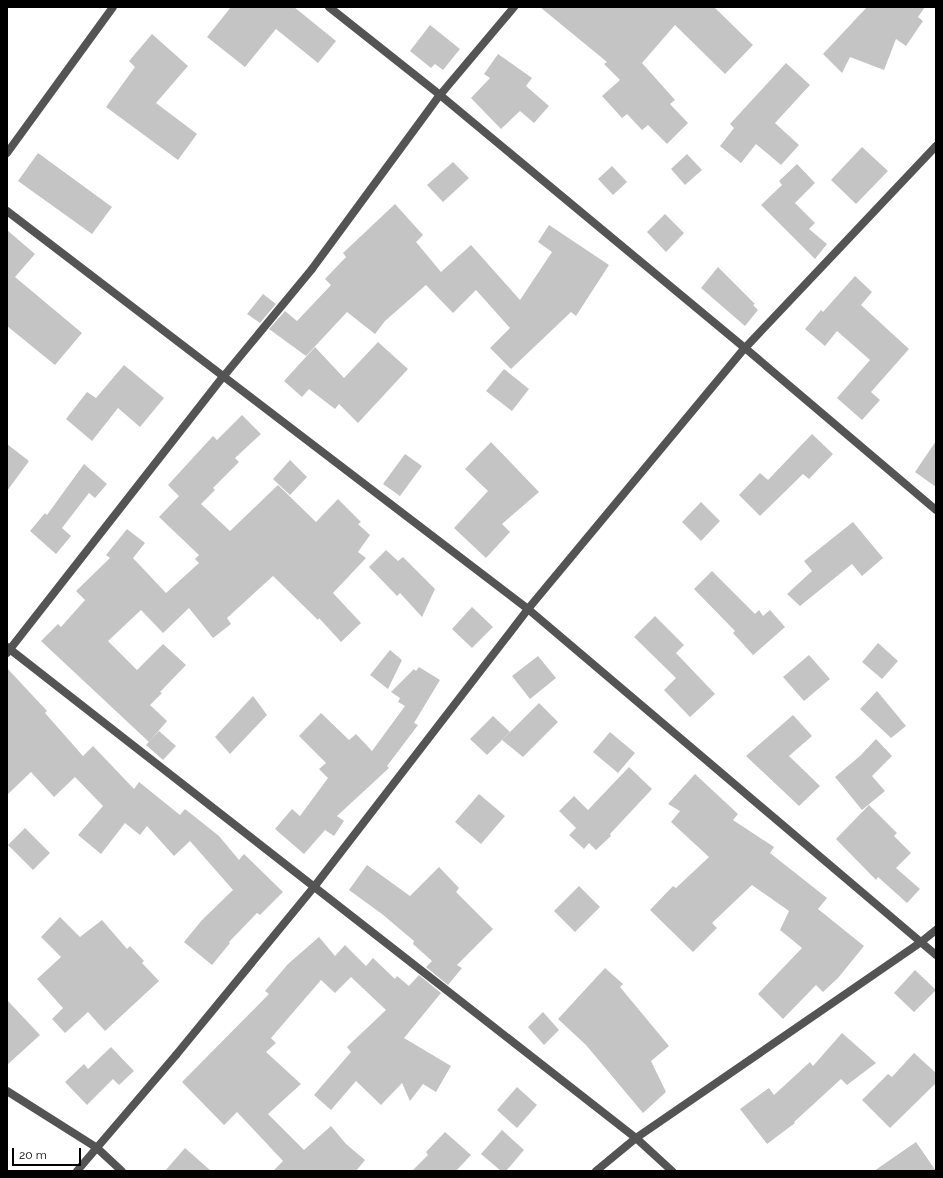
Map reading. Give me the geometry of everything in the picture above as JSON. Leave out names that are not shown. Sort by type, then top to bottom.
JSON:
[{"type":"street","points":[[7,153],[113,7]]},
{"type":"street","points":[[329,7],[440,95],[745,348],[936,510]]},
{"type":"street","points":[[514,7],[440,95],[312,269],[223,377],[8,650],[636,1138],[672,1171]]},
{"type":"street","points":[[77,1171],[176,1055],[314,887],[528,609],[745,348],[936,146]]},
{"type":"street","points":[[7,211],[528,609],[936,955]]},
{"type":"street","points":[[596,1171],[636,1138],[921,942],[936,930]]},
{"type":"street","points":[[7,1091],[97,1148],[122,1171]]},
{"type":"building","points":[[231,7],[294,7],[336,41],[318,63],[276,29],[245,67],[207,37]]},
{"type":"building","points":[[540,7],[714,7],[753,45],[725,74],[675,25],[642,63],[675,100],[670,104],[688,123],[667,144],[648,125],[642,130],[627,114],[622,118],[602,96],[620,80],[604,64],[607,62]]},
{"type":"building","points":[[867,7],[925,7],[918,17],[923,21],[906,46],[896,39],[884,70],[850,57],[842,73],[823,54]]},
{"type":"building","points":[[430,25],[460,49],[443,70],[435,64],[431,68],[410,51]]},
{"type":"building","points":[[152,34],[188,66],[156,103],[197,134],[178,160],[106,107],[135,67],[129,61]]},
{"type":"building","points":[[498,54],[532,78],[526,86],[549,106],[534,123],[520,111],[501,129],[471,98],[490,78],[484,74]]},
{"type":"building","points":[[786,63],[810,85],[775,123],[799,145],[781,165],[756,144],[741,163],[720,146],[734,128],[730,124]]},
{"type":"building","points":[[862,147],[888,171],[856,204],[831,180]]},
{"type":"building","points":[[38,153],[112,207],[92,234],[18,181]]},
{"type":"building","points":[[687,154],[702,170],[685,185],[671,169]]},
{"type":"building","points":[[453,162],[469,178],[443,202],[427,185]]},
{"type":"building","points":[[797,164],[815,183],[795,203],[815,223],[809,229],[827,244],[815,259],[761,205],[782,185],[779,181]]},
{"type":"building","points":[[612,166],[627,182],[613,195],[598,179]]},
{"type":"building","points":[[395,204],[423,235],[416,242],[441,272],[471,245],[520,300],[552,252],[538,242],[549,225],[609,265],[576,316],[571,312],[511,369],[490,348],[510,328],[476,290],[453,313],[426,285],[385,321],[375,334],[347,312],[306,356],[269,329],[285,311],[297,321],[331,285],[325,279],[346,257],[343,253]]},
{"type":"building","points":[[665,214],[684,233],[666,252],[647,232]]},
{"type":"building","points":[[7,230],[35,254],[15,277],[82,333],[55,365],[7,326]]},
{"type":"building","points":[[718,267],[755,304],[753,305],[758,310],[745,326],[701,288]]},
{"type":"building","points":[[855,276],[872,292],[861,305],[909,349],[871,392],[880,400],[862,420],[837,398],[870,360],[837,331],[825,346],[805,329],[821,310],[823,312]]},
{"type":"building","points":[[263,294],[276,304],[260,323],[247,314]]},
{"type":"building","points":[[378,342],[408,369],[358,423],[339,404],[335,409],[309,389],[302,397],[284,381],[315,347],[344,378]]},
{"type":"building","points":[[124,365],[164,398],[140,427],[118,408],[92,441],[66,419],[87,392],[96,398]]},
{"type":"building","points":[[504,369],[529,389],[512,411],[486,391]]},
{"type":"building","points":[[242,415],[261,434],[235,458],[239,462],[213,488],[215,490],[201,504],[230,531],[278,485],[316,522],[338,499],[361,522],[358,524],[370,535],[358,552],[366,558],[333,593],[361,623],[341,642],[319,618],[318,620],[273,576],[227,618],[231,624],[213,638],[189,608],[163,633],[141,610],[108,641],[137,670],[163,644],[186,665],[160,692],[162,693],[150,705],[167,721],[149,742],[41,641],[58,624],[61,627],[85,600],[76,591],[110,558],[106,555],[127,529],[145,543],[133,558],[166,593],[199,563],[195,559],[199,555],[159,517],[179,496],[168,485],[213,436],[217,440]]},
{"type":"building","points":[[812,434],[833,454],[809,479],[803,474],[760,516],[739,495],[760,473],[768,480]]},
{"type":"building","points":[[936,441],[936,487],[915,472]]},
{"type":"building","points":[[491,442],[539,492],[502,524],[510,532],[486,558],[454,528],[488,491],[465,469]]},
{"type":"building","points":[[7,444],[29,461],[7,491]]},
{"type":"building","points":[[405,454],[422,466],[400,496],[383,484]]},
{"type":"building","points":[[290,460],[307,477],[290,495],[273,479]]},
{"type":"building","points":[[84,464],[107,484],[95,498],[89,493],[62,528],[71,536],[56,554],[30,531],[45,513],[47,515]]},
{"type":"building","points":[[701,502],[720,521],[701,541],[682,522]]},
{"type":"building","points":[[853,522],[883,558],[862,576],[852,564],[800,606],[787,594],[812,571],[804,561]]},
{"type":"building","points":[[386,550],[398,561],[403,557],[435,589],[422,617],[400,593],[397,596],[369,567]]},
{"type":"building","points":[[712,571],[755,614],[759,610],[763,616],[770,610],[785,627],[753,655],[733,633],[735,631],[694,589]]},
{"type":"building","points":[[472,607],[493,627],[472,648],[452,629]]},
{"type":"building","points":[[655,616],[684,645],[676,653],[715,694],[690,717],[664,690],[676,678],[634,637]]},
{"type":"building","points":[[878,643],[898,661],[882,679],[862,662]]},
{"type":"building","points":[[390,650],[402,660],[388,689],[370,675]]},
{"type":"building","points":[[809,655],[830,679],[804,701],[783,677]]},
{"type":"building","points":[[538,656],[556,678],[530,699],[512,676]]},
{"type":"building","points":[[419,667],[440,680],[414,723],[418,725],[387,766],[389,768],[337,816],[344,821],[334,836],[325,830],[304,854],[275,829],[292,809],[300,816],[328,778],[319,769],[326,763],[299,736],[321,713],[349,740],[356,734],[372,751],[405,706],[398,702],[400,698],[391,692],[414,669],[416,671]]},
{"type":"building","points":[[7,668],[47,711],[45,713],[83,756],[93,746],[134,789],[139,782],[180,815],[185,809],[219,836],[239,860],[244,854],[283,892],[260,915],[257,913],[229,942],[230,943],[212,965],[184,942],[202,920],[233,890],[190,841],[174,856],[147,826],[140,835],[125,823],[101,854],[78,835],[103,806],[75,777],[54,797],[31,772],[7,795]]},
{"type":"building","points":[[877,691],[906,726],[891,738],[860,709]]},
{"type":"building","points":[[253,696],[267,715],[230,754],[215,737]]},
{"type":"building","points":[[539,703],[558,722],[523,757],[502,740]]},
{"type":"building","points":[[793,715],[812,736],[789,756],[820,786],[799,806],[746,756]]},
{"type":"building","points":[[493,716],[510,732],[487,755],[470,739]]},
{"type":"building","points":[[159,731],[176,746],[163,760],[146,745]]},
{"type":"building","points":[[610,732],[635,753],[618,773],[593,752]]},
{"type":"building","points":[[876,739],[892,756],[872,776],[885,791],[862,810],[835,777],[860,756]]},
{"type":"building","points":[[629,767],[652,789],[610,834],[611,836],[596,850],[589,843],[584,849],[569,835],[576,828],[559,811],[574,796],[588,810]]},
{"type":"building","points":[[695,774],[738,814],[733,820],[774,847],[770,853],[827,898],[818,909],[864,946],[838,978],[823,992],[816,985],[783,1019],[758,994],[802,948],[780,930],[789,911],[752,885],[712,923],[717,928],[693,952],[650,910],[673,886],[676,888],[709,857],[671,822],[680,811],[668,804]]},
{"type":"building","points":[[479,794],[505,816],[481,844],[455,822]]},
{"type":"building","points":[[869,805],[897,833],[894,836],[911,853],[896,868],[920,889],[907,903],[878,877],[876,880],[836,839]]},
{"type":"building","points":[[25,828],[50,853],[33,870],[8,845]]},
{"type":"building","points":[[367,865],[410,896],[439,867],[459,888],[456,892],[493,929],[457,965],[462,968],[448,985],[426,967],[432,961],[413,944],[414,941],[382,914],[349,890]]},
{"type":"building","points":[[579,886],[600,907],[575,932],[554,911]]},
{"type":"building","points":[[60,917],[80,937],[102,920],[127,949],[130,946],[144,961],[142,963],[159,981],[105,1031],[88,1012],[65,1033],[52,1019],[63,1008],[37,979],[61,957],[41,937]]},
{"type":"building","points":[[319,937],[335,956],[345,945],[366,966],[373,958],[395,979],[397,976],[409,986],[419,975],[441,993],[404,1038],[451,1066],[436,1092],[423,1084],[410,1101],[402,1083],[381,1105],[356,1081],[331,1110],[314,1095],[351,1052],[347,1047],[386,1010],[351,977],[335,993],[321,980],[271,1038],[276,1043],[266,1052],[301,1084],[268,1114],[304,1150],[331,1126],[346,1144],[365,1160],[356,1171],[273,1171],[283,1161],[237,1112],[224,1125],[182,1082],[269,994],[265,991],[288,964]]},
{"type":"building","points":[[605,968],[623,984],[620,987],[669,1046],[651,1061],[666,1092],[643,1113],[586,1045],[558,1019]]},
{"type":"building","points":[[915,970],[936,990],[914,1012],[894,993]]},
{"type":"building","points":[[7,1000],[40,1035],[7,1065]]},
{"type":"building","points":[[543,1012],[559,1030],[544,1045],[528,1027]]},
{"type":"building","points":[[842,1033],[876,1063],[847,1085],[841,1079],[794,1122],[795,1123],[767,1144],[740,1109],[769,1088],[774,1095],[810,1062],[813,1066]]},
{"type":"building","points":[[111,1047],[134,1071],[119,1085],[113,1079],[87,1105],[65,1082],[84,1064],[88,1069]]},
{"type":"building","points":[[914,1053],[936,1073],[936,1083],[890,1128],[862,1100],[888,1074],[892,1077]]},
{"type":"building","points":[[517,1087],[537,1105],[517,1128],[497,1110]]},
{"type":"building","points":[[502,1130],[524,1150],[506,1171],[501,1171],[481,1154]]},
{"type":"building","points":[[445,1132],[471,1155],[456,1171],[412,1171],[428,1155],[426,1152]]},
{"type":"building","points":[[916,1142],[936,1171],[874,1171]]},
{"type":"building","points":[[185,1148],[211,1171],[165,1171]]}]
